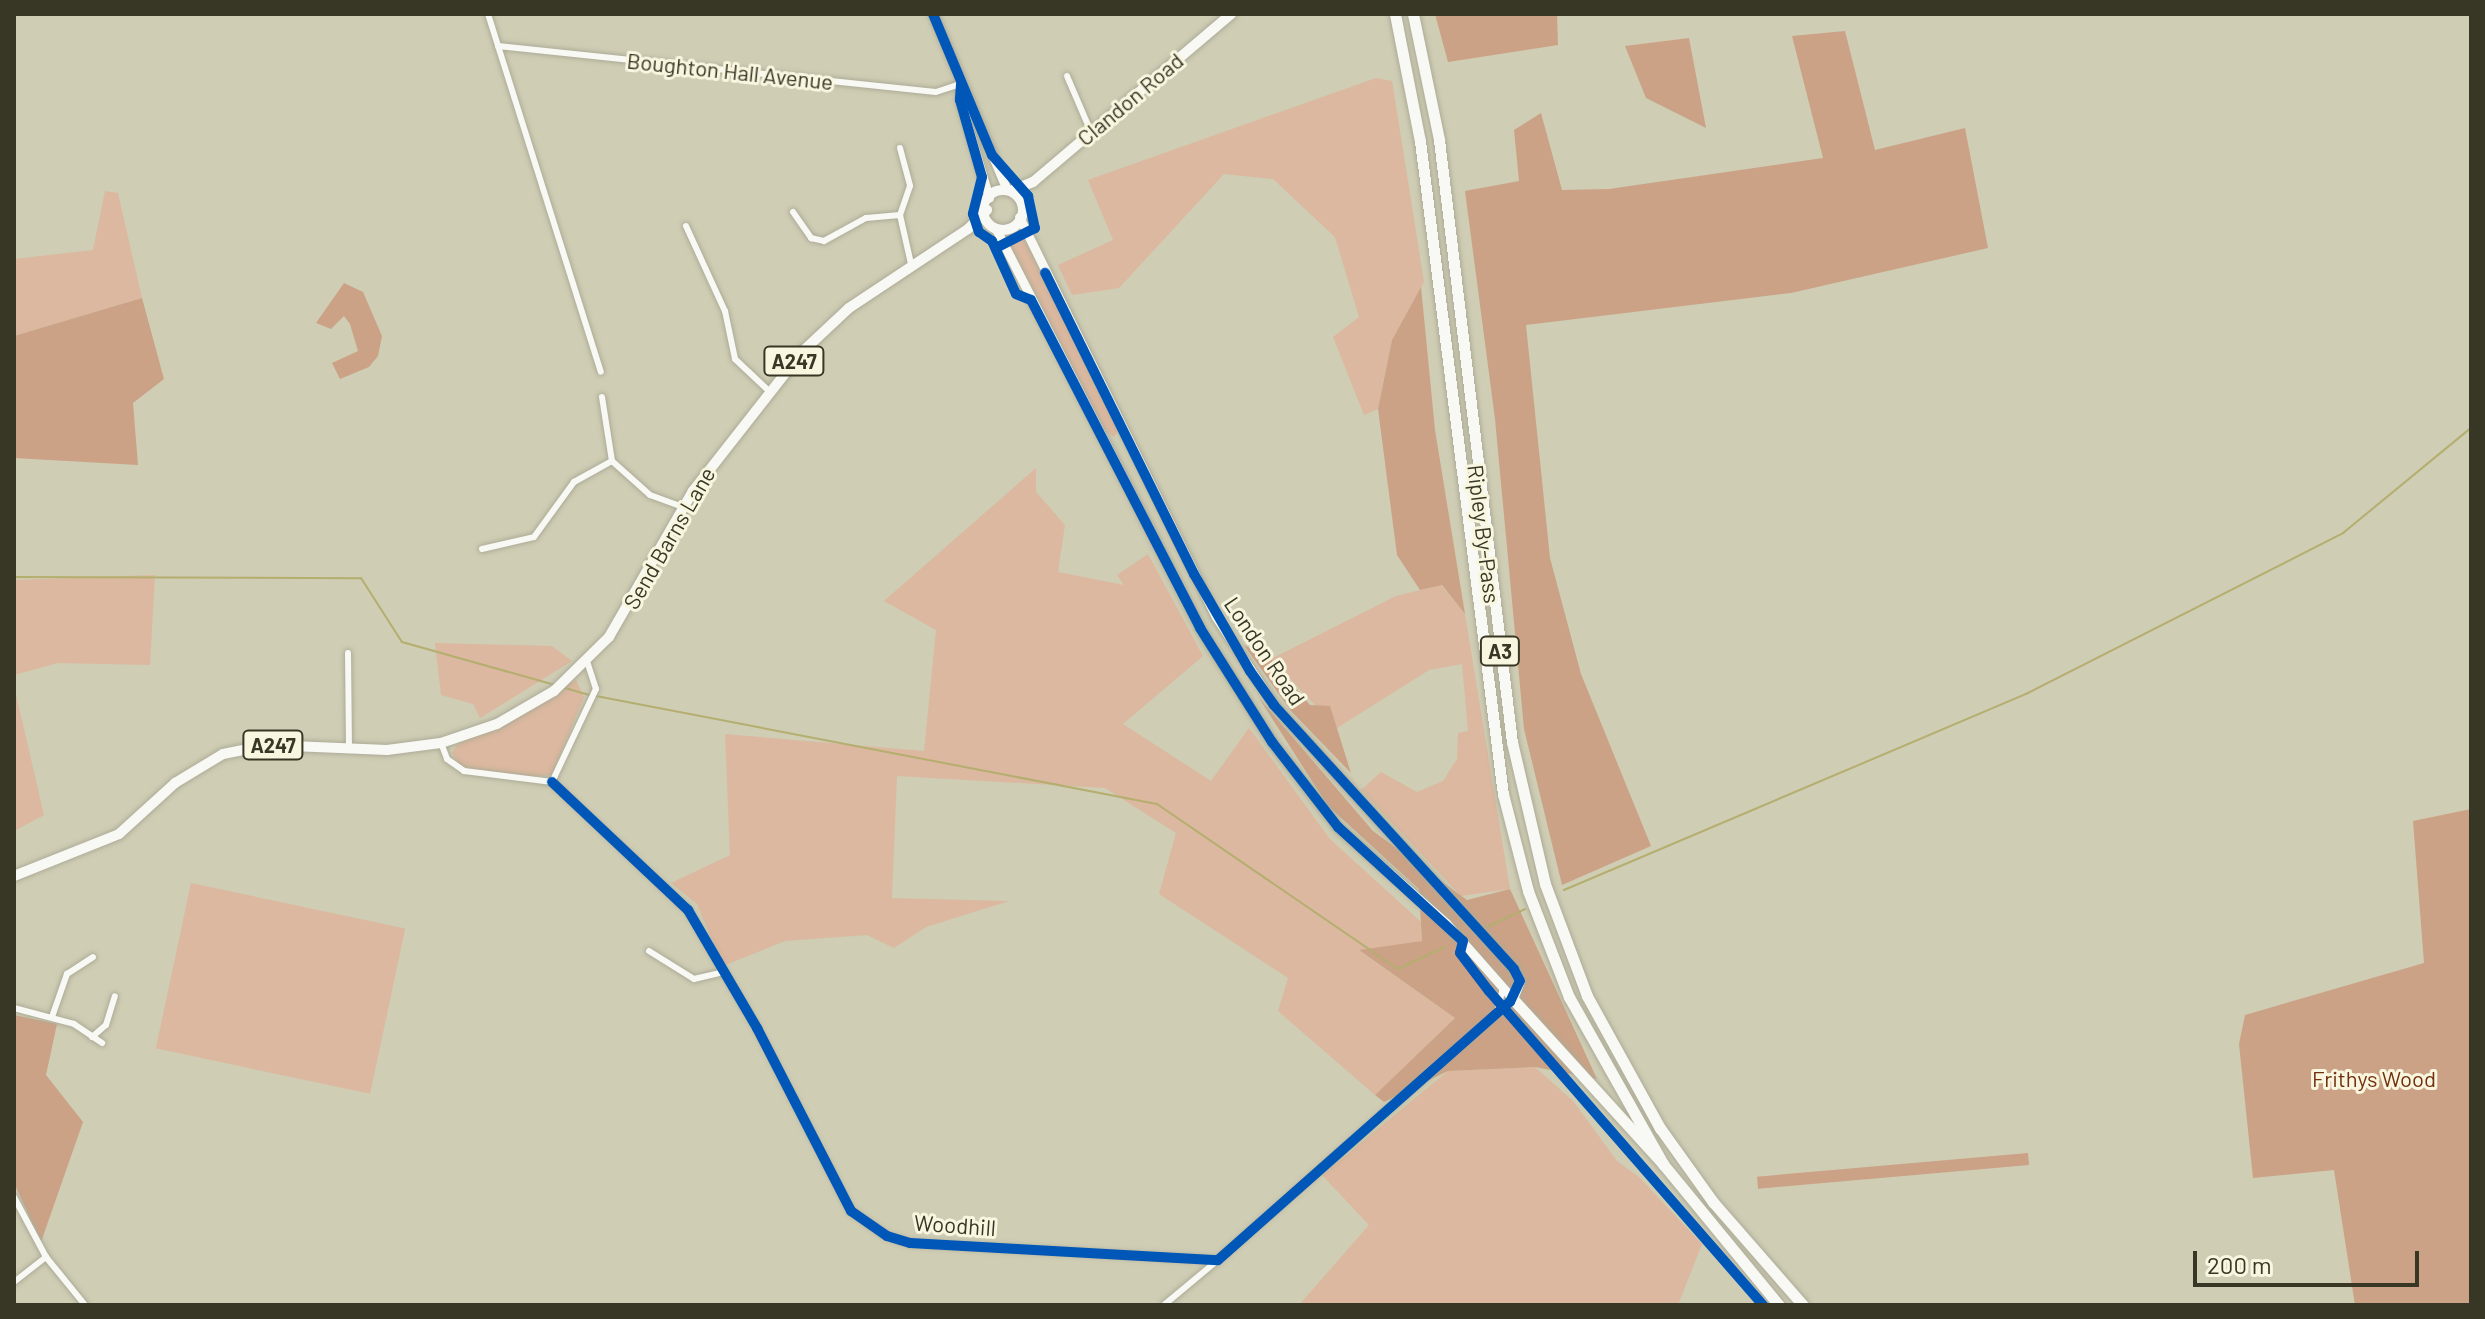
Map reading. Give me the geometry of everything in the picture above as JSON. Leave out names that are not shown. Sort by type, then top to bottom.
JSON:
[{"type":"highway","name":"Ripley By-Pass","points":[[1395,14],[1420,141],[1461,493],[1506,807],[1528,891],[1569,997],[1663,1164]]},
{"type":"highway","name":"Ripley By-Pass","points":[[1413,14],[1439,140],[1512,742],[1532,838],[1559,929],[1587,996],[1660,1128],[1713,1202],[1803,1305]]},
{"type":"highway","points":[[1421,14],[1424,57]]},
{"type":"highway","points":[[1513,999],[1663,1164]]},
{"type":"highway","name":"A3","points":[[1663,1164],[1779,1305]]},
{"type":"main road","points":[[933,14],[961,84],[972,97],[1009,189],[1021,202],[1019,217],[1010,231],[994,229],[987,210],[989,198],[960,100],[961,84]]},
{"type":"main road","name":"Clandon Road","points":[[1009,189],[1029,184],[1229,15]]},
{"type":"main road","name":"Clandon Road","points":[[1021,202],[1029,184]]},
{"type":"main road","points":[[989,198],[1009,189]]},
{"type":"main road","name":"Send Barns Lane","points":[[14,876],[119,834],[175,783],[223,754],[268,745],[349,750],[441,743],[497,724],[560,686],[587,661],[630,607],[683,507],[769,391],[827,327],[911,264],[968,229],[987,210]]},
{"type":"main road","name":"London Road","points":[[994,229],[1200,628],[1272,742],[1338,827],[1446,923],[1513,999],[1520,981],[1514,969],[1274,705],[1229,639],[1019,217]]},
{"type":"main road","name":"Send Barns Lane","points":[[968,229],[994,229]]},
{"type":"street","points":[[488,14],[601,372]]},
{"type":"street","name":"Boughton Hall Avenue","points":[[498,46],[936,92],[961,84]]},
{"type":"street","points":[[1067,76],[1092,132]]},
{"type":"street","points":[[900,148],[910,186],[900,215],[911,264]]},
{"type":"street","points":[[793,212],[811,238],[824,241],[866,218],[900,215]]},
{"type":"street","points":[[686,226],[725,311],[735,359],[769,391]]},
{"type":"street","points":[[602,397],[612,461],[650,495],[683,507]]},
{"type":"street","points":[[482,549],[534,537],[574,482],[612,461]]},
{"type":"street","points":[[348,653],[349,750]]},
{"type":"street","points":[[441,743],[447,759],[464,771],[552,782],[596,691],[587,661]]},
{"type":"street","name":"Woodhill","points":[[552,782],[688,910],[721,973],[757,1028],[851,1211],[887,1236],[910,1243],[1218,1260]]},
{"type":"street","points":[[649,951],[694,979],[721,973]]},
{"type":"street","points":[[52,1017],[67,974],[93,957]]},
{"type":"street","points":[[1498,1009],[1503,987]]},
{"type":"street","points":[[92,1037],[106,1025],[115,996]]},
{"type":"street","points":[[1164,1305],[1513,999]]},
{"type":"street","points":[[14,1008],[52,1017],[102,1043]]},
{"type":"street","points":[[14,1197],[39,1260],[85,1305]]},
{"type":"street","points":[[14,1282],[39,1260]]},
{"type":"shaded area","points":[[1376,78],[1392,81],[1424,282],[1392,340],[1378,409],[1364,415],[1333,337],[1359,317],[1335,237],[1273,179],[1224,174],[1119,288],[1072,295],[1058,265],[1113,240],[1088,180]]},
{"type":"shaded area","points":[[105,191],[118,193],[142,298],[14,336],[14,259],[93,250]]},
{"type":"shaded area","points":[[1023,237],[1119,430],[1114,437],[1104,430],[1010,244]]},
{"type":"shaded area","points":[[1036,468],[1036,492],[1065,525],[1058,572],[1124,585],[1117,575],[1148,554],[1203,656],[1123,724],[1211,781],[1249,728],[1330,839],[1421,922],[1422,941],[1360,951],[1455,1018],[1375,1095],[1278,1011],[1288,978],[1159,894],[1176,833],[1105,788],[897,776],[892,898],[1009,901],[926,927],[894,948],[867,935],[785,941],[723,966],[697,904],[671,883],[730,855],[725,734],[924,751],[936,630],[884,601]]},
{"type":"shaded area","points":[[155,575],[150,665],[58,663],[14,675],[14,580]]},
{"type":"shaded area","points":[[1441,585],[1465,614],[1510,889],[1461,896],[1361,790],[1381,772],[1417,792],[1443,781],[1457,759],[1458,733],[1468,731],[1462,664],[1429,670],[1337,728],[1271,659],[1396,596]]},
{"type":"shaded area","points":[[435,643],[552,646],[572,661],[480,718],[473,704],[441,695]]},
{"type":"shaded area","points":[[576,680],[584,697],[552,775],[522,777],[461,767],[452,753],[457,745]]},
{"type":"shaded area","points":[[14,686],[44,815],[14,831]]},
{"type":"shaded area","points":[[191,883],[405,929],[370,1094],[156,1048]]},
{"type":"shaded area","points":[[1535,1067],[1573,1101],[1617,1161],[1639,1177],[1702,1244],[1678,1305],[1299,1305],[1369,1225],[1322,1175],[1448,1071]]},
{"type":"green space","points":[[1435,14],[1557,14],[1558,45],[1448,62]]},
{"type":"green space","points":[[1845,31],[1875,150],[1965,128],[1988,248],[1791,293],[1526,325],[1550,558],[1581,674],[1651,846],[1562,885],[1524,729],[1495,419],[1465,191],[1519,181],[1514,130],[1541,113],[1562,190],[1609,189],[1823,158],[1792,36]]},
{"type":"green space","points":[[1689,38],[1706,128],[1646,98],[1625,46]]},
{"type":"green space","points":[[344,283],[363,292],[382,336],[378,356],[369,367],[340,379],[332,363],[358,351],[350,324],[344,316],[331,329],[316,323]]},
{"type":"green space","points":[[1421,287],[1435,430],[1465,614],[1442,585],[1420,590],[1397,555],[1378,409],[1392,340]]},
{"type":"green space","points":[[142,298],[164,379],[133,403],[138,465],[14,458],[14,336]]},
{"type":"green space","points":[[1244,645],[1271,659],[1310,705],[1330,706],[1351,773],[1291,711]]},
{"type":"green space","points":[[1259,698],[1373,831],[1467,900],[1510,889],[1597,1079],[1535,1067],[1448,1071],[1384,1102],[1375,1095],[1455,1018],[1359,950],[1422,941],[1419,889],[1328,806]]},
{"type":"green space","name":"Frithys Wood","points":[[2471,809],[2471,1305],[2355,1305],[2334,1170],[2253,1178],[2239,1044],[2245,1015],[2424,963],[2413,821]]},
{"type":"green space","points":[[14,1015],[57,1024],[46,1075],[83,1122],[41,1242],[14,1183]]},
{"type":"green space","points":[[2028,1153],[2029,1165],[1758,1189],[1757,1177]]},
{"type":"waterway","points":[[1564,890],[2026,694],[2343,533],[2471,428]]},
{"type":"waterway","points":[[14,577],[361,578],[402,642],[555,685]]},
{"type":"waterway","points":[[565,688],[590,695]]},
{"type":"waterway","points":[[596,696],[1157,804],[1398,969],[1445,947]]},
{"type":"waterway","points":[[1487,927],[1525,909]]},
{"type":"cycle path","points":[[933,14],[992,155],[1028,196],[1035,228],[996,248]]},
{"type":"cycle path","points":[[961,84],[960,100],[982,177],[973,214],[979,232],[992,241],[1016,294],[1031,300],[1200,628],[1272,742],[1338,827],[1463,941],[1460,953],[1489,991],[1763,1305]]},
{"type":"cycle path","points":[[552,782],[688,910],[757,1028],[851,1211],[887,1236],[910,1243],[1218,1260],[1510,1002],[1520,981],[1514,969],[1274,705],[1250,671],[1194,574],[1045,273]]}]
